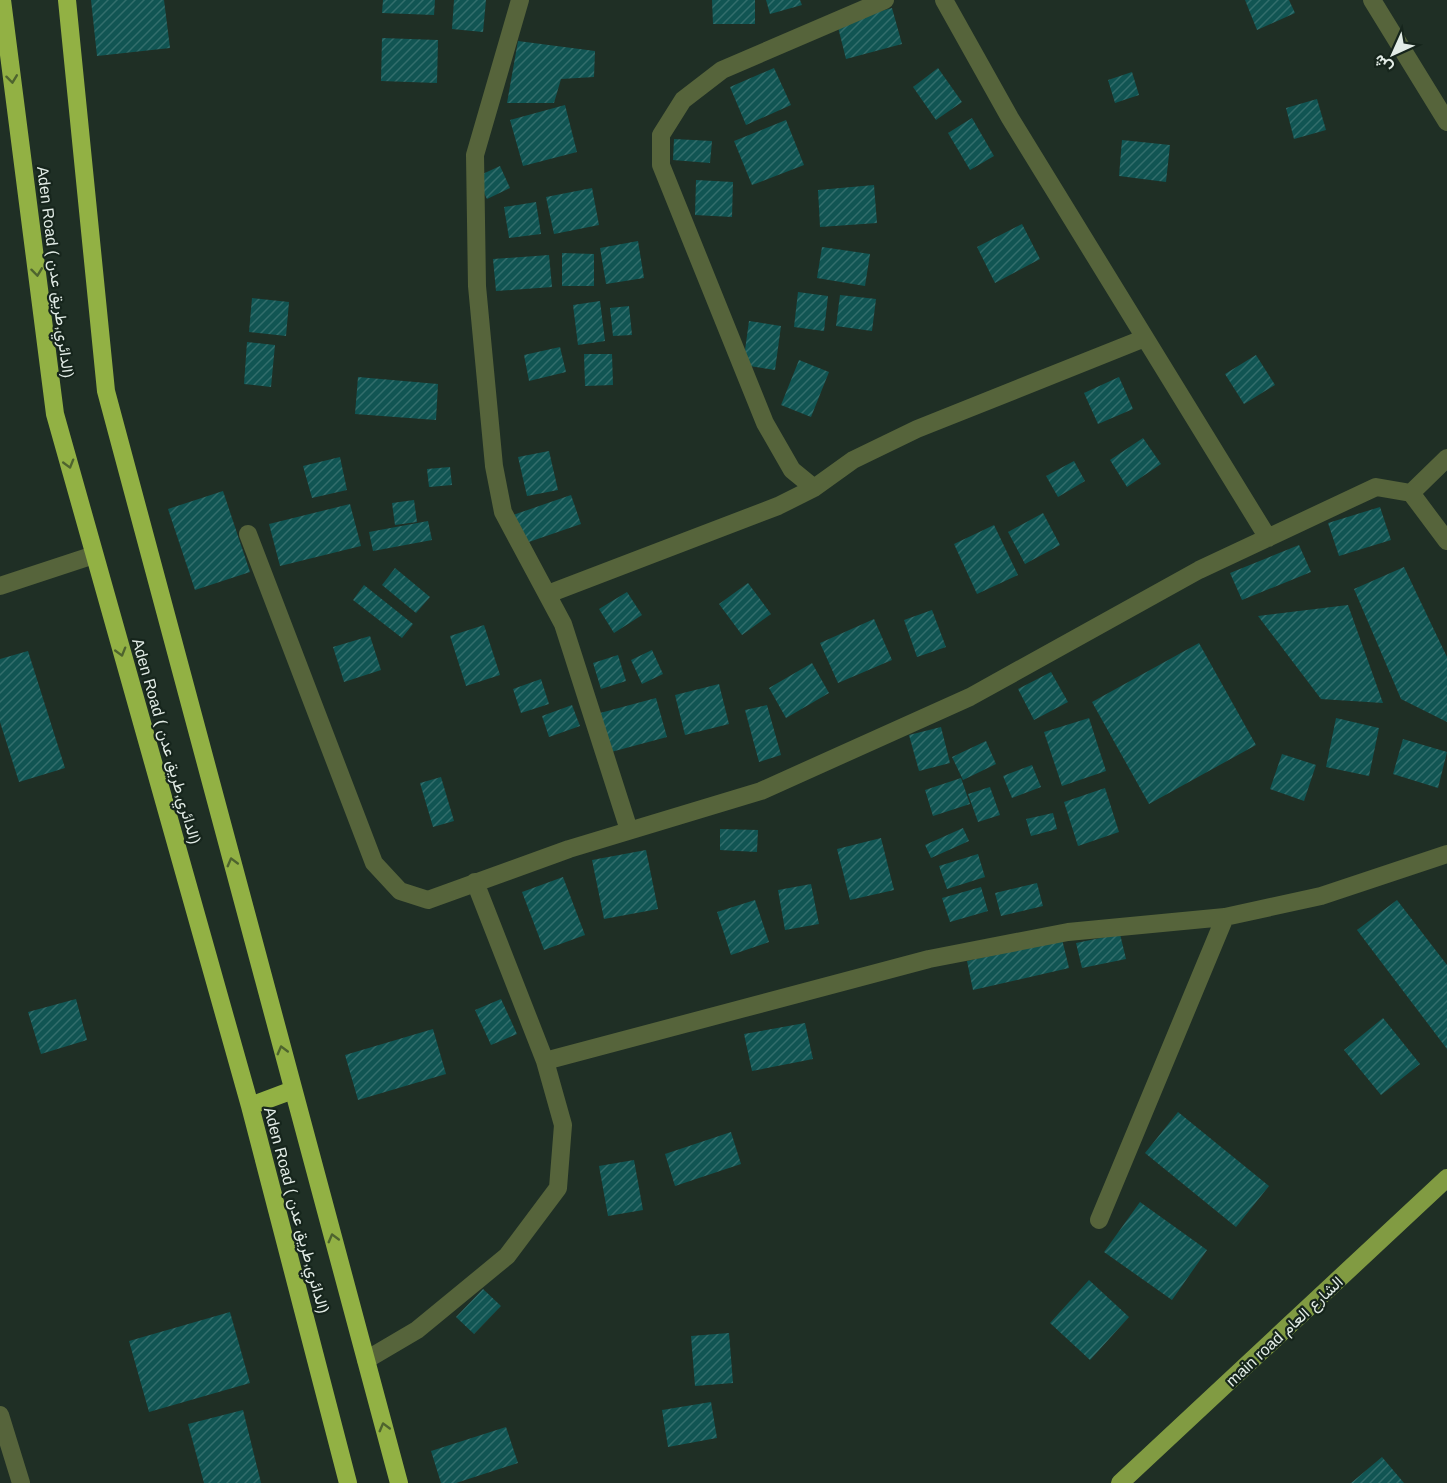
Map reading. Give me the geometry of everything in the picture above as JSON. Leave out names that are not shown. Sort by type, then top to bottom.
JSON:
[{"type":"highway","name":"Aden Road ( الدائري,طريق عدن)","points":[[2,0],[55,414],[250,1106],[348,1483]]},
{"type":"highway","name":"Aden Road ( الدائري,طريق عدن)","points":[[67,0],[106,391],[399,1483]]},
{"type":"highway","points":[[250,1106],[293,1090]]},
{"type":"main road","name":"main road الشارع العام","points":[[1120,1483],[1447,1178]]},
{"type":"street","points":[[520,0],[475,155],[477,286],[494,466],[503,512],[563,624],[629,830]]},
{"type":"street","points":[[814,488],[792,470],[765,423],[661,165],[661,135],[683,100],[722,70],[885,0]]},
{"type":"street","points":[[944,0],[1010,118],[1268,538]]},
{"type":"street","points":[[1372,0],[1447,122]]},
{"type":"street","points":[[548,594],[778,506],[814,488],[853,460],[917,429],[1145,338]]},
{"type":"street","points":[[1411,493],[1447,458]]},
{"type":"street","points":[[248,534],[374,863],[400,891],[428,900],[629,830],[761,791],[970,697],[1199,570],[1376,487],[1411,493],[1447,541]]},
{"type":"street","points":[[0,586],[94,555]]},
{"type":"street","points":[[545,1061],[929,959],[1068,932],[1225,917],[1321,896],[1447,854]]},
{"type":"street","points":[[366,1360],[417,1330],[507,1256],[558,1188],[563,1125],[545,1061],[475,882]]},
{"type":"street","points":[[1100,1220],[1225,917]]},
{"type":"street","points":[[0,1415],[21,1483]]},
{"type":"building","points":[[91,0],[164,0],[170,48],[97,56]]},
{"type":"building","points":[[383,0],[435,0],[434,15],[382,13]]},
{"type":"building","points":[[454,0],[486,0],[483,32],[452,29]]},
{"type":"building","points":[[712,0],[755,0],[755,24],[713,24]]},
{"type":"building","points":[[766,0],[800,0],[802,5],[770,14]]},
{"type":"building","points":[[1245,0],[1289,0],[1295,13],[1257,30]]},
{"type":"building","points":[[892,8],[902,44],[846,59],[837,23]]},
{"type":"building","points":[[382,38],[438,40],[437,83],[381,81]]},
{"type":"building","points":[[518,41],[595,51],[594,77],[561,79],[554,103],[507,103]]},
{"type":"building","points":[[774,68],[791,105],[746,125],[730,87]]},
{"type":"building","points":[[938,68],[962,102],[936,120],[913,87]]},
{"type":"building","points":[[1132,72],[1139,95],[1115,103],[1108,80]]},
{"type":"building","points":[[1317,99],[1326,130],[1294,139],[1286,108]]},
{"type":"building","points":[[565,105],[577,152],[523,166],[510,120]]},
{"type":"building","points":[[972,118],[994,156],[970,170],[948,133]]},
{"type":"building","points":[[786,120],[804,165],[752,185],[734,141]]},
{"type":"building","points":[[674,139],[712,141],[710,163],[673,160]]},
{"type":"building","points":[[1122,140],[1170,145],[1166,182],[1119,176]]},
{"type":"building","points":[[500,166],[510,188],[487,199],[476,177]]},
{"type":"building","points":[[696,180],[733,182],[732,217],[695,215]]},
{"type":"building","points":[[874,185],[877,223],[820,227],[818,190]]},
{"type":"building","points":[[592,188],[599,225],[554,234],[546,197]]},
{"type":"building","points":[[536,202],[541,234],[509,238],[504,207]]},
{"type":"building","points":[[1022,224],[1040,259],[995,283],[977,247]]},
{"type":"building","points":[[638,241],[644,278],[606,284],[600,248]]},
{"type":"building","points":[[822,247],[870,254],[865,286],[817,278]]},
{"type":"building","points":[[562,253],[594,254],[594,286],[562,286]]},
{"type":"building","points":[[549,255],[552,287],[496,291],[493,259]]},
{"type":"building","points":[[798,292],[828,296],[824,331],[794,327]]},
{"type":"building","points":[[840,295],[876,299],[872,331],[836,326]]},
{"type":"building","points":[[252,298],[289,302],[286,336],[249,332]]},
{"type":"building","points":[[600,301],[605,341],[578,345],[573,305]]},
{"type":"building","points":[[629,306],[632,335],[613,336],[610,308]]},
{"type":"building","points":[[749,321],[781,326],[775,370],[743,365]]},
{"type":"building","points":[[247,342],[275,345],[271,387],[244,384]]},
{"type":"building","points":[[560,347],[566,372],[529,381],[524,355]]},
{"type":"building","points":[[584,354],[612,354],[613,385],[585,386]]},
{"type":"building","points":[[1256,355],[1275,385],[1244,404],[1225,374]]},
{"type":"building","points":[[799,360],[829,372],[811,417],[781,405]]},
{"type":"building","points":[[358,377],[438,384],[436,420],[355,414]]},
{"type":"building","points":[[1119,377],[1133,409],[1098,424],[1084,393]]},
{"type":"building","points":[[1143,438],[1161,464],[1127,487],[1110,460]]},
{"type":"building","points":[[549,451],[558,490],[527,496],[518,457]]},
{"type":"building","points":[[340,457],[347,490],[312,498],[303,466]]},
{"type":"building","points":[[1074,461],[1085,481],[1058,497],[1046,476]]},
{"type":"building","points":[[450,467],[452,485],[429,487],[427,469]]},
{"type":"building","points":[[223,491],[250,572],[195,590],[168,509]]},
{"type":"building","points":[[571,495],[581,524],[523,544],[513,515]]},
{"type":"building","points":[[414,500],[417,522],[395,525],[392,503]]},
{"type":"building","points":[[350,504],[361,546],[280,566],[269,524]]},
{"type":"building","points":[[1380,507],[1391,540],[1339,556],[1328,523]]},
{"type":"building","points":[[1043,513],[1060,545],[1025,564],[1008,532]]},
{"type":"building","points":[[428,521],[432,540],[373,551],[369,532]]},
{"type":"building","points":[[994,525],[1018,575],[977,594],[954,544]]},
{"type":"building","points":[[1299,545],[1311,572],[1242,600],[1230,573]]},
{"type":"building","points":[[1404,567],[1447,657],[1447,722],[1401,699],[1354,589]]},
{"type":"building","points":[[395,568],[430,597],[416,613],[382,585]]},
{"type":"building","points":[[748,583],[771,614],[742,635],[719,604]]},
{"type":"building","points":[[364,585],[413,624],[402,638],[353,600]]},
{"type":"building","points":[[627,592],[642,615],[614,633],[599,609]]},
{"type":"building","points":[[1348,605],[1383,703],[1321,699],[1258,616]]},
{"type":"building","points":[[932,610],[946,647],[917,657],[904,620]]},
{"type":"building","points":[[874,619],[892,660],[838,683],[820,643]]},
{"type":"building","points":[[484,625],[500,675],[466,686],[450,636]]},
{"type":"building","points":[[370,636],[381,670],[344,682],[333,647]]},
{"type":"building","points":[[1199,643],[1256,745],[1149,804],[1092,702]]},
{"type":"building","points":[[652,650],[663,674],[642,684],[631,660]]},
{"type":"building","points":[[28,651],[65,768],[19,782],[0,722],[0,659]]},
{"type":"building","points":[[618,655],[626,681],[601,689],[593,663]]},
{"type":"building","points":[[812,663],[829,693],[786,718],[769,688]]},
{"type":"building","points":[[1051,672],[1068,702],[1034,720],[1018,689]]},
{"type":"building","points":[[541,679],[549,704],[521,713],[513,689]]},
{"type":"building","points":[[719,684],[729,724],[685,735],[675,695]]},
{"type":"building","points":[[656,698],[667,737],[611,752],[600,713]]},
{"type":"building","points":[[572,705],[580,726],[549,737],[542,716]]},
{"type":"building","points":[[767,705],[781,755],[759,762],[745,710]]},
{"type":"building","points":[[1089,718],[1106,771],[1062,786],[1044,732]]},
{"type":"building","points":[[1336,718],[1379,728],[1369,776],[1326,767]]},
{"type":"building","points":[[941,727],[950,763],[919,771],[909,735]]},
{"type":"building","points":[[1403,739],[1447,752],[1438,788],[1393,774]]},
{"type":"building","points":[[986,741],[996,764],[963,780],[952,757]]},
{"type":"building","points":[[1282,754],[1316,765],[1304,801],[1270,789]]},
{"type":"building","points":[[1032,765],[1041,787],[1012,798],[1003,776]]},
{"type":"building","points":[[441,777],[454,821],[433,827],[420,783]]},
{"type":"building","points":[[961,778],[970,804],[933,816],[925,790]]},
{"type":"building","points":[[990,787],[1000,815],[978,822],[968,794]]},
{"type":"building","points":[[1105,788],[1119,832],[1078,846],[1064,802]]},
{"type":"building","points":[[1053,813],[1057,829],[1031,836],[1026,819]]},
{"type":"building","points":[[963,828],[969,841],[931,858],[925,845]]},
{"type":"building","points":[[720,829],[758,830],[757,852],[720,850]]},
{"type":"building","points":[[881,838],[894,890],[850,900],[837,849]]},
{"type":"building","points":[[646,850],[658,909],[604,919],[592,860]]},
{"type":"building","points":[[978,854],[985,877],[947,889],[939,866]]},
{"type":"building","points":[[563,877],[585,935],[544,950],[522,892]]},
{"type":"building","points":[[1037,883],[1043,906],[1001,916],[995,893]]},
{"type":"building","points":[[811,884],[819,924],[785,930],[778,890]]},
{"type":"building","points":[[981,887],[988,911],[950,922],[942,898]]},
{"type":"building","points":[[755,900],[769,942],[731,955],[717,912]]},
{"type":"building","points":[[1397,900],[1447,965],[1447,1049],[1357,930]]},
{"type":"building","points":[[1120,934],[1126,959],[1082,968],[1076,943]]},
{"type":"building","points":[[1062,939],[1069,968],[973,990],[967,961]]},
{"type":"building","points":[[76,999],[87,1040],[41,1054],[28,1012]]},
{"type":"building","points":[[501,999],[517,1034],[491,1045],[475,1010]]},
{"type":"building","points":[[1383,1018],[1420,1064],[1381,1095],[1344,1050]]},
{"type":"building","points":[[805,1023],[813,1059],[752,1071],[744,1034]]},
{"type":"building","points":[[433,1029],[446,1074],[358,1100],[345,1055]]},
{"type":"building","points":[[1178,1112],[1269,1186],[1236,1227],[1145,1153]]},
{"type":"building","points":[[731,1132],[741,1164],[675,1186],[665,1154]]},
{"type":"building","points":[[634,1160],[643,1210],[608,1216],[599,1166]]},
{"type":"building","points":[[1140,1202],[1207,1250],[1172,1300],[1104,1252]]},
{"type":"building","points":[[1089,1280],[1129,1317],[1090,1360],[1050,1323]]},
{"type":"building","points":[[483,1289],[501,1306],[474,1334],[456,1317]]},
{"type":"building","points":[[230,1312],[250,1383],[149,1412],[129,1341]]},
{"type":"building","points":[[729,1333],[733,1383],[695,1386],[691,1336]]},
{"type":"building","points":[[711,1402],[717,1438],[668,1447],[662,1410]]},
{"type":"building","points":[[243,1410],[261,1483],[204,1483],[188,1424]]},
{"type":"building","points":[[506,1427],[518,1463],[456,1483],[441,1483],[431,1451]]},
{"type":"building","points":[[1382,1457],[1404,1483],[1351,1483]]}]
